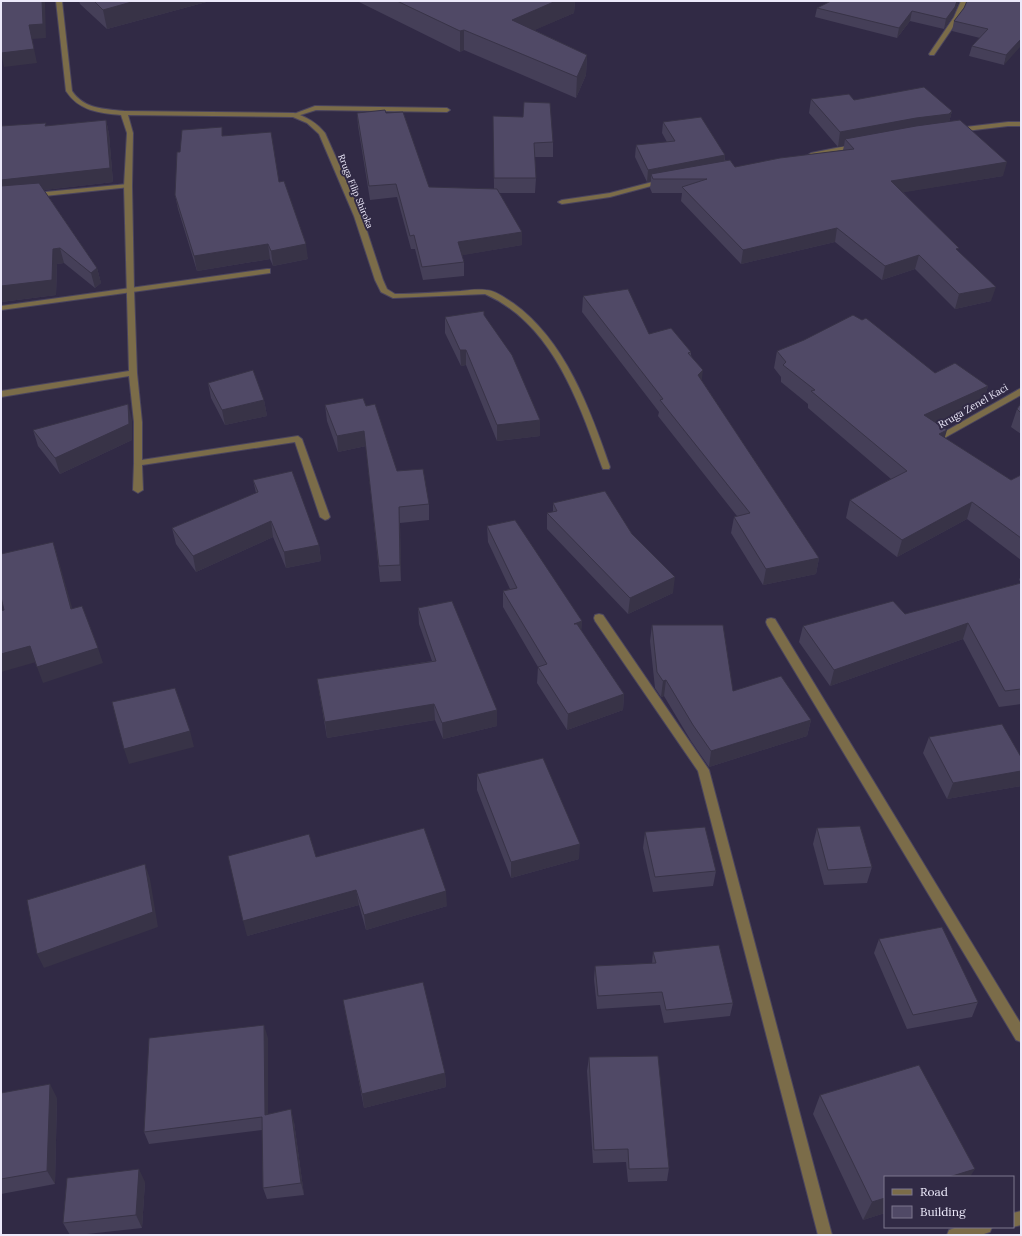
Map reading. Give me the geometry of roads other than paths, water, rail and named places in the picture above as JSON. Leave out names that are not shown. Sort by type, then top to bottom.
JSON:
[{"type":"street","name":"Rruga Filip Shiroka","points":[[59,1],[68,91],[72,98],[83,105],[98,110],[124,113],[294,115],[306,119],[315,125],[322,133],[358,216],[379,280],[384,290],[393,296],[486,292],[497,295],[507,302],[526,318],[544,337],[562,364],[581,401],[606,467]]},
{"type":"street","points":[[932,54],[956,17],[964,1]]},
{"type":"street","points":[[294,115],[315,108],[447,110]]},
{"type":"street","points":[[124,113],[130,134],[128,186],[130,289],[133,373],[138,422],[138,490]]},
{"type":"street","points":[[949,131],[1008,124],[1021,124]]},
{"type":"street","points":[[804,156],[861,145]]},
{"type":"street","points":[[562,202],[610,195],[674,179]]},
{"type":"street","points":[[25,196],[128,186]]},
{"type":"street","points":[[1,308],[268,271]]},
{"type":"street","points":[[1,394],[133,373]]},
{"type":"street","name":"Rruga Zenel Kaci","points":[[936,439],[1021,391]]},
{"type":"street","points":[[138,463],[298,439],[325,517]]},
{"type":"street","points":[[599,618],[703,770],[825,1235]]},
{"type":"street","points":[[771,622],[1021,1036]]},
{"type":"street","points":[[954,1235],[981,1228]]}]
